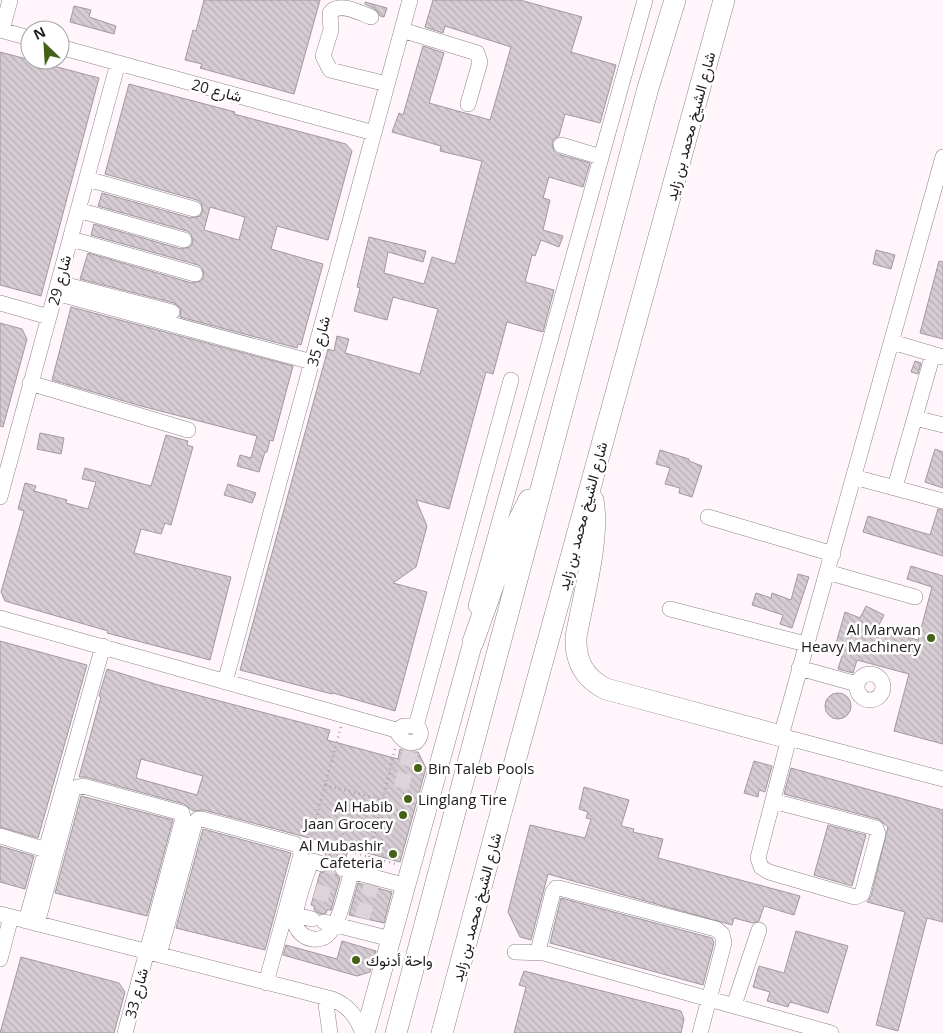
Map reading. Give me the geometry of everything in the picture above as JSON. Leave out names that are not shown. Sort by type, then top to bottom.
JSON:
[{"type":"highway","points":[[396,1033],[543,479],[646,98],[675,0]]},
{"type":"highway","name":"شارع الشيخ محمد بن زايد","points":[[442,1033],[724,0]]},
{"type":"highway","points":[[473,642],[510,538],[523,511],[543,479]]},
{"type":"highway","points":[[590,488],[594,507],[595,527],[576,637],[576,649],[582,668],[588,677],[606,689],[785,737]]},
{"type":"main road","points":[[364,1033],[392,939],[473,642]]},
{"type":"street","points":[[10,0],[1,30],[20,35]]},
{"type":"street","name":"شارع 35","points":[[225,682],[410,0]]},
{"type":"street","points":[[473,642],[474,622],[479,596],[644,0]]},
{"type":"street","points":[[372,17],[340,7],[333,8],[330,13],[332,30],[323,56],[330,70],[387,84]]},
{"type":"street","points":[[402,30],[477,53],[480,62],[468,104]]},
{"type":"street","name":"شارع 20","points":[[70,50],[374,133]]},
{"type":"street","name":"شارع 29","points":[[0,497],[118,63]]},
{"type":"street","points":[[561,146],[601,157]]},
{"type":"street","points":[[773,801],[876,828],[878,834],[862,894],[855,897],[764,870],[758,858],[773,801],[806,644],[943,157]]},
{"type":"street","points":[[87,179],[194,209]]},
{"type":"street","points":[[78,210],[184,240]]},
{"type":"street","points":[[71,239],[194,274]]},
{"type":"street","points":[[57,288],[312,362]]},
{"type":"street","points":[[57,288],[172,312]]},
{"type":"street","points":[[0,304],[49,317]]},
{"type":"street","points":[[892,342],[938,356],[915,418],[895,487]]},
{"type":"street","points":[[416,726],[511,380]]},
{"type":"street","points":[[30,383],[188,430]]},
{"type":"street","points":[[915,418],[943,426]]},
{"type":"street","points":[[854,477],[943,501]]},
{"type":"street","points":[[708,517],[832,554]]},
{"type":"street","points":[[827,572],[915,597]]},
{"type":"street","points":[[670,609],[806,644]]},
{"type":"street","points":[[0,618],[344,715],[398,732],[402,739],[412,746],[421,735],[421,731],[416,726],[404,726],[398,732]]},
{"type":"street","points":[[31,922],[46,850],[103,646]]},
{"type":"street","points":[[800,668],[857,684]]},
{"type":"street","points":[[785,737],[943,779]]},
{"type":"street","points":[[31,922],[72,793],[78,787],[83,786],[179,811],[183,816],[153,954]]},
{"type":"street","points":[[153,954],[195,822],[198,819],[202,819],[295,844],[300,848],[301,855],[266,983]]},
{"type":"street","points":[[0,836],[46,850]]},
{"type":"street","points":[[322,864],[310,862],[309,889],[296,915],[296,927],[310,939],[323,938],[328,935],[324,922],[339,898],[347,870],[372,880],[409,877]]},
{"type":"street","points":[[538,952],[553,892],[556,888],[720,932],[724,942],[700,1033]]},
{"type":"street","points":[[296,915],[324,922],[360,924],[392,939]]},
{"type":"street","points":[[0,959],[5,916],[325,997],[343,1003],[353,1012],[364,1033]]},
{"type":"street","points":[[734,1005],[758,930]]},
{"type":"street","points":[[515,952],[538,952],[831,1033]]},
{"type":"street","name":"شارع 33","points":[[125,1033],[153,954]]},
{"type":"street","points":[[325,997],[330,1033]]},
{"type":"path","points":[[344,715],[310,841],[368,857],[409,877]]},
{"type":"path","points":[[368,857],[398,732]]},
{"type":"path","points":[[325,785],[383,800]]},
{"type":"path","points":[[339,849],[353,792]]},
{"type":"building","points":[[204,0],[320,0],[294,94],[200,68],[202,64],[185,60],[193,30],[196,31]]},
{"type":"building","points":[[433,0],[520,0],[582,17],[571,52],[616,65],[600,123],[565,114],[559,136],[552,143],[554,151],[558,154],[590,163],[583,187],[549,177],[543,198],[550,200],[543,230],[563,236],[559,247],[541,240],[535,256],[532,255],[525,282],[554,290],[543,332],[507,322],[493,374],[486,372],[449,509],[416,500],[427,526],[416,567],[393,583],[427,592],[395,711],[333,693],[240,670],[328,349],[334,351],[337,336],[349,339],[345,353],[420,374],[438,309],[393,297],[387,320],[354,311],[360,288],[357,287],[369,237],[426,251],[423,262],[388,252],[384,273],[424,284],[432,257],[455,264],[482,161],[440,151],[441,146],[392,132],[399,113],[403,115],[423,46],[444,53],[429,103],[490,120],[511,47],[445,26],[443,33],[425,27]]},
{"type":"building","points":[[365,2],[387,8],[384,17],[380,16],[375,9],[365,4]]},
{"type":"building","points":[[74,6],[91,10],[89,17],[116,26],[114,34],[70,22]]},
{"type":"building","points":[[0,52],[20,57],[20,70],[69,70],[99,78],[41,296],[0,285]]},
{"type":"building","points":[[129,84],[346,144],[352,151],[328,240],[277,226],[271,249],[323,264],[301,345],[298,344],[297,348],[180,317],[181,309],[174,303],[80,279],[88,253],[192,283],[201,281],[204,276],[202,268],[198,265],[91,235],[94,224],[181,249],[190,247],[193,242],[191,234],[187,231],[98,206],[102,193],[191,218],[200,216],[203,211],[201,203],[197,200],[105,174]],"holes":[[[210,207],[245,217],[239,240],[204,230]]]},
{"type":"building","points":[[876,250],[895,255],[891,269],[873,264]]},
{"type":"building","points":[[939,261],[943,262],[943,339],[920,333]]},
{"type":"building","points":[[71,307],[293,366],[273,441],[270,440],[259,472],[237,466],[240,455],[251,458],[257,436],[141,406],[52,380]]},
{"type":"building","points":[[0,323],[22,329],[27,339],[3,427],[0,426]]},
{"type":"building","points":[[915,361],[921,363],[918,374],[911,372]]},
{"type":"building","points":[[40,433],[64,438],[61,454],[37,449]]},
{"type":"building","points":[[166,435],[188,441],[187,445],[193,447],[171,525],[165,523],[161,534],[141,529],[134,553],[231,577],[210,660],[107,633],[108,631],[5,601],[1,592],[24,511],[18,509],[25,483],[36,486],[34,491],[67,500],[66,503],[88,509],[96,482],[82,479],[85,468],[151,486]]},
{"type":"building","points":[[935,449],[943,452],[943,488],[925,482]]},
{"type":"building","points":[[660,450],[689,459],[689,461],[702,466],[692,497],[679,493],[680,488],[665,484],[670,468],[656,464]]},
{"type":"building","points":[[228,484],[256,493],[252,503],[224,495]]},
{"type":"building","points":[[938,509],[943,510],[943,556],[863,532],[868,516],[930,535]]},
{"type":"building","points":[[911,566],[943,576],[943,744],[894,731],[909,674],[857,660],[853,673],[838,669],[842,656],[833,654],[845,612],[860,618],[866,606],[884,615],[877,629],[918,640],[932,587],[907,579]]},
{"type":"building","points":[[798,574],[809,577],[792,628],[780,624],[783,615],[752,605],[756,593],[771,598],[772,593],[791,600]]},
{"type":"building","points":[[0,641],[87,665],[38,838],[0,827]]},
{"type":"building","points":[[107,669],[155,684],[330,730],[327,740],[398,759],[400,749],[407,752],[418,752],[426,768],[400,862],[349,848],[345,860],[340,860],[334,866],[334,872],[340,878],[331,910],[320,914],[311,905],[320,873],[328,871],[331,866],[329,858],[325,855],[328,843],[204,810],[193,811],[184,804],[79,777],[101,697],[99,696]],"holes":[[[141,759],[203,776],[197,795],[136,778]]]},
{"type":"building","points":[[838,693],[847,697],[851,706],[847,715],[838,719],[829,715],[825,706],[829,697]]},
{"type":"building","points":[[754,761],[772,766],[765,792],[759,790],[758,797],[744,793]]},
{"type":"building","points":[[791,768],[943,810],[943,922],[927,918],[898,1031],[876,1025],[905,912],[867,902],[871,896],[888,827],[878,819],[784,794]]},
{"type":"building","points":[[584,787],[629,800],[621,826],[634,829],[633,832],[663,839],[658,858],[800,896],[794,915],[764,906],[759,921],[753,923],[734,918],[732,925],[548,874],[531,940],[520,937],[508,912],[530,825],[585,838],[591,819],[586,818],[588,812],[579,809]]},
{"type":"building","points":[[81,796],[173,820],[147,916],[55,893]]},
{"type":"building","points":[[828,825],[866,835],[852,886],[814,875]]},
{"type":"building","points":[[203,829],[291,853],[265,950],[176,928]]},
{"type":"building","points":[[0,846],[34,856],[25,889],[0,882]]},
{"type":"building","points":[[358,883],[392,892],[384,923],[349,915]]},
{"type":"building","points":[[561,898],[712,938],[714,943],[703,985],[550,943]]},
{"type":"building","points":[[796,931],[848,946],[828,1013],[790,1002],[788,1007],[767,1001],[770,992],[753,987],[759,966],[784,973]]},
{"type":"building","name":"واحة أدنوك","points":[[342,941],[376,951],[370,972],[357,976],[283,955],[286,945],[337,959]]},
{"type":"building","points":[[21,957],[119,983],[125,992],[114,1033],[0,1033]]},
{"type":"building","points":[[524,971],[681,1011],[684,1019],[681,1033],[514,1033],[526,987],[519,985]]},
{"type":"tunnel","points":[[401,788],[411,750]]},
{"type":"tunnel","points":[[322,864],[342,869]]},
{"type":"tunnel","points":[[362,918],[372,883]]},
{"type":"tunnel","points":[[315,891],[335,897]]},
{"type":"place","name":"Al Marwan Heavy Machinery","points":[[931,638]]},
{"type":"place","name":"Bin Taleb Pools","points":[[418,768]]},
{"type":"place","name":"Linglang Tire","points":[[408,799]]},
{"type":"place","name":"Al Habib Jaan Grocery","points":[[403,815]]},
{"type":"place","name":"Al Mubashir Cafeteria","points":[[393,854]]},
{"type":"place","name":"واحة أدنوك","points":[[356,960]]}]
